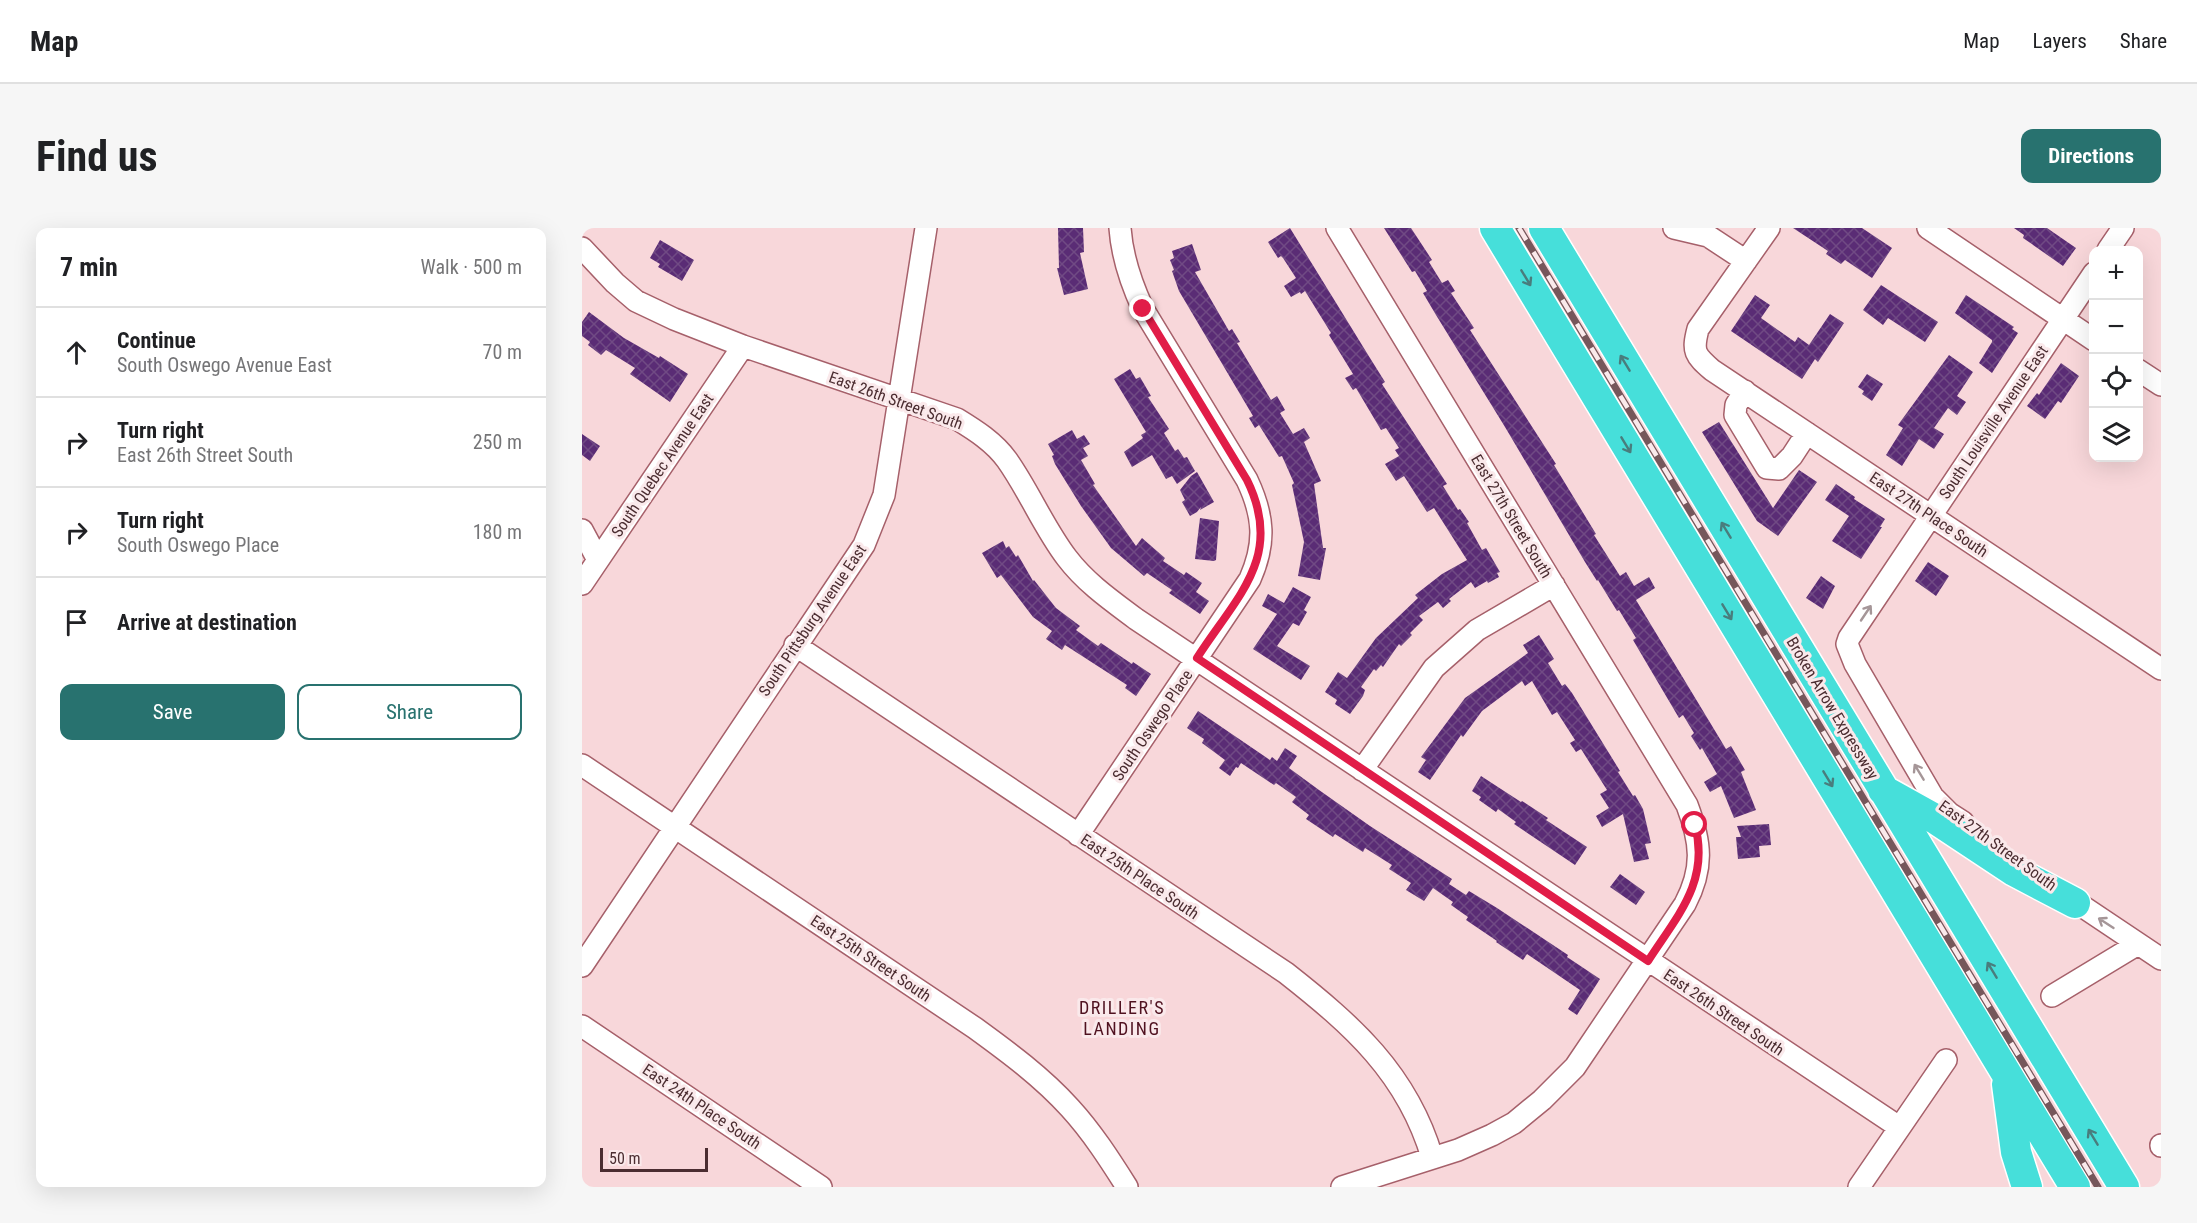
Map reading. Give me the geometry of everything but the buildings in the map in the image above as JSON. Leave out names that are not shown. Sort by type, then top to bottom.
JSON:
[{"type":"highway","points":[[1495,228],[2075,1187]]},
{"type":"highway","name":"Broken Arrow Expressway","points":[[1544,228],[2124,1187]]},
{"type":"highway","points":[[1883,790],[1937,820],[2014,871],[2074,903]]},
{"type":"highway","points":[[2005,1071],[2016,1152],[2027,1187]]},
{"type":"street","name":"South Pittsburg Avenue East","points":[[582,966],[795,645],[853,562],[873,526],[884,495],[901,399],[926,228]]},
{"type":"street","name":"South Oswego Place","points":[[1078,835],[1250,579],[1260,549],[1262,528],[1256,500],[1247,480],[1143,309],[1132,287],[1123,254],[1120,228]]},
{"type":"street","name":"East 27th Street South","points":[[1337,228],[1687,805],[1699,841],[1700,856],[1694,888],[1648,961],[1575,1067],[1542,1100],[1514,1123],[1492,1135],[1458,1149],[1342,1187]]},
{"type":"street","points":[[1674,228],[1708,236],[1746,261],[1769,228]]},
{"type":"street","points":[[1928,228],[2089,337]]},
{"type":"street","points":[[2111,246],[2123,228]]},
{"type":"street","name":"East 26th Street South","points":[[582,248],[615,283],[636,301],[674,319],[743,346],[957,419],[985,437],[1006,459],[1067,558],[1082,576],[1136,619],[1899,1127]]},
{"type":"street","name":"East 27th Place South","points":[[1746,261],[1698,329],[1695,349],[1697,357],[1712,370],[2161,669]]},
{"type":"street","name":"South Louisville Avenue East","points":[[1855,664],[1847,644],[1849,638],[2089,280]]},
{"type":"street","name":"South Quebec Avenue East","points":[[582,584],[743,346]]},
{"type":"street","points":[[2143,373],[2161,385]]},
{"type":"street","points":[[1745,391],[1736,405],[1735,415],[1767,468],[1779,469],[1785,465],[1807,433]]},
{"type":"street","points":[[582,530],[598,560]]},
{"type":"street","points":[[1362,770],[1434,668],[1477,630],[1554,585]]},
{"type":"street","name":"East 25th Place South","points":[[795,645],[1286,973],[1328,1006],[1363,1038],[1395,1078],[1416,1114],[1432,1157]]},
{"type":"street","name":"East 27th Street South","points":[[1855,664],[1933,797],[1949,813],[2023,861],[2074,903],[2160,958]]},
{"type":"street","name":"East 25th Street South","points":[[582,765],[965,1021],[1014,1057],[1070,1108],[1093,1136],[1127,1187]]},
{"type":"street","points":[[2052,996],[2138,944]]},
{"type":"street","name":"East 24th Place South","points":[[582,1026],[821,1187]]},
{"type":"street","points":[[1859,1187],[1946,1060]]},
{"type":"railway","points":[[1519,228],[2098,1187]]},
{"type":"district","name":"DRILLER'S LANDING","points":[[1122,1018]]},
{"type":"route","points":[[1143,309],[1247,480],[1260,513],[1262,528],[1260,549],[1250,579],[1197,658],[1648,961],[1694,888],[1700,856],[1695,825]]}]
